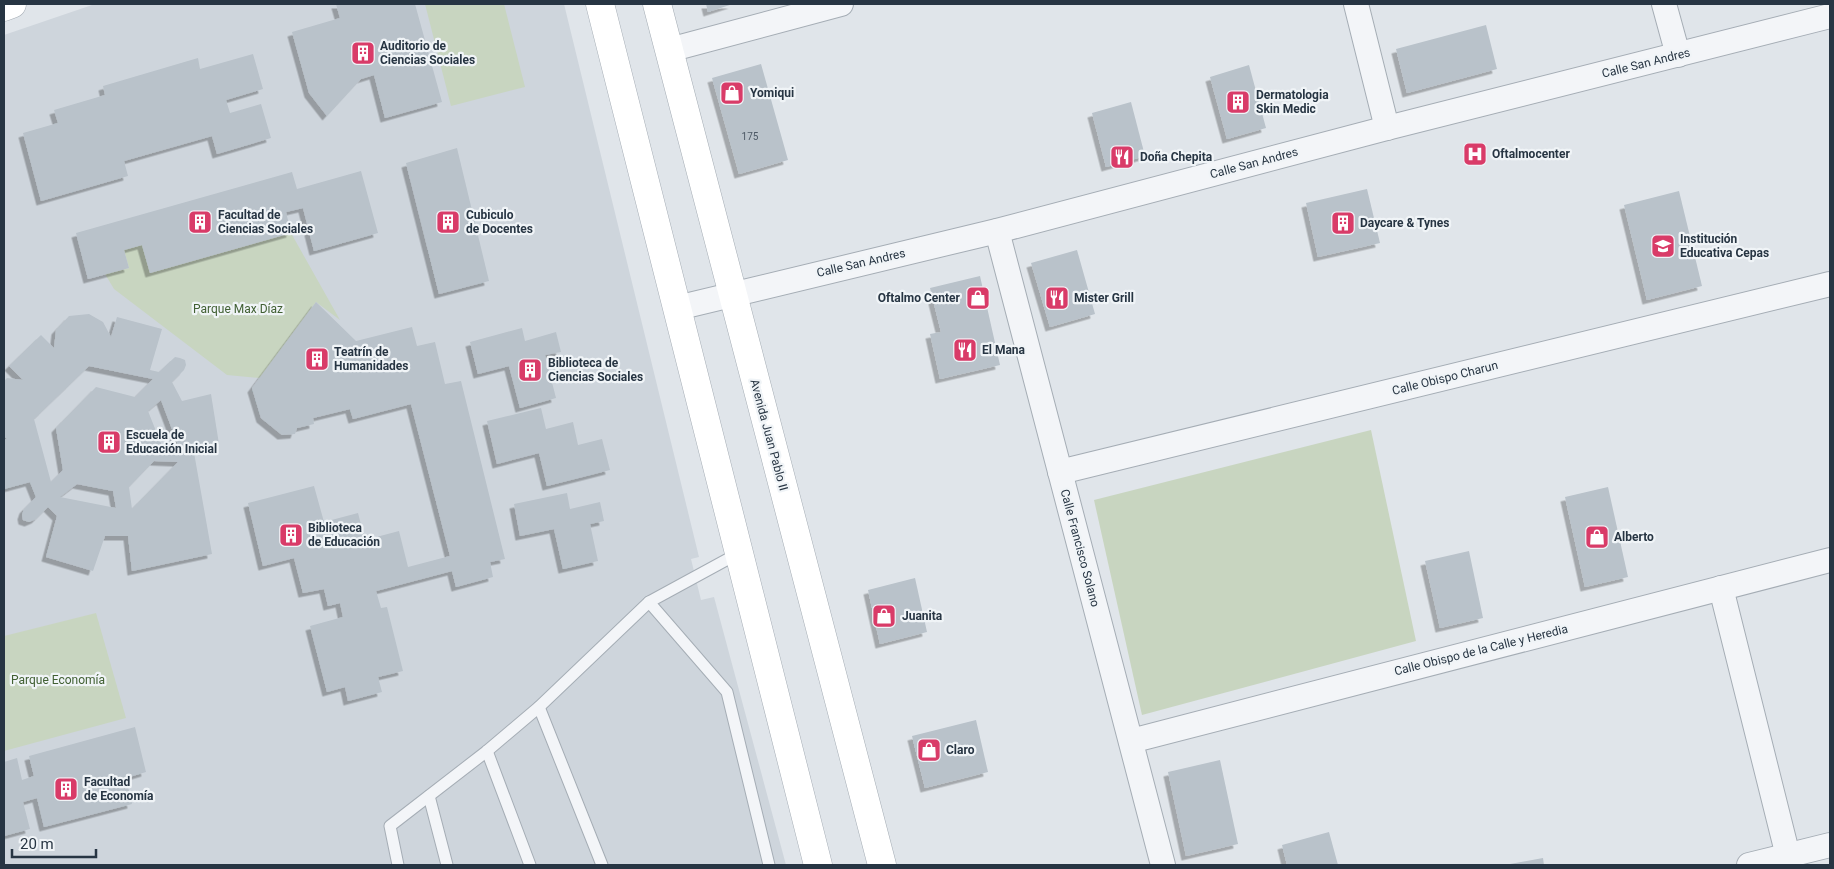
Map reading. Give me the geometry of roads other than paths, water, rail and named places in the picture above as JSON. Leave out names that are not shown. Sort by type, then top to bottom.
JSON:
[{"type":"main road","points":[[4,7],[12,4]]},
{"type":"main road","points":[[600,4],[818,865]]},
{"type":"main road","name":"Avenida Juan Pablo II","points":[[657,4],[882,865]]},
{"type":"street","points":[[669,50],[841,4]]},
{"type":"street","points":[[1356,4],[1386,128]]},
{"type":"street","points":[[1664,4],[1678,55]]},
{"type":"street","name":"Calle San Andres","points":[[677,308],[997,231],[1386,128],[1830,16]]},
{"type":"street","name":"Calle Francisco Solano","points":[[997,231],[1164,865]]},
{"type":"street","name":"Calle Obispo Charun","points":[[1060,472],[1830,284]]},
{"type":"street","name":"Calle Obispo de la Calle y Heredia","points":[[1131,741],[1830,560]]},
{"type":"street","points":[[1721,588],[1788,856]]},
{"type":"street","points":[[1749,865],[1830,845]]},
{"type":"lane","points":[[398,865],[390,826],[487,751],[539,707],[649,602],[739,553]]},
{"type":"lane","points":[[649,602],[727,692],[769,865]]},
{"type":"lane","points":[[539,707],[602,865]]},
{"type":"lane","points":[[487,751],[530,865]]},
{"type":"lane","points":[[429,796],[447,865]]},
{"type":"place","name":"Auditorio de Ciencias Sociales","points":[[363,53]]},
{"type":"place","name":"Yomiqui","points":[[732,93]]},
{"type":"place","name":"Dermatologia Skin Medic","points":[[1238,102]]},
{"type":"place","name":"Oftalmocenter","points":[[1475,154]]},
{"type":"place","name":"Doña Chepita","points":[[1122,157]]},
{"type":"place","name":"Facultad de Ciencias Sociales","points":[[200,222]]},
{"type":"place","name":"Cubiculo de Docentes","points":[[448,222]]},
{"type":"place","name":"Daycare & Tynes","points":[[1343,223]]},
{"type":"place","name":"Institución Educativa Cepas","points":[[1663,246]]},
{"type":"place","name":"Oftalmo Center","points":[[978,298]]},
{"type":"place","name":"Mister Grill","points":[[1057,298]]},
{"type":"place","name":"El Mana","points":[[965,350]]},
{"type":"place","name":"Teatrín de Humanidades","points":[[317,359]]},
{"type":"place","name":"Biblioteca de Ciencias Sociales","points":[[530,370]]},
{"type":"place","name":"Escuela de Educación Inicial","points":[[109,442]]},
{"type":"place","name":"Biblioteca de Educación","points":[[291,535]]},
{"type":"place","name":"Alberto","points":[[1597,537]]},
{"type":"place","name":"Juanita","points":[[884,616]]},
{"type":"place","name":"Claro","points":[[929,750]]},
{"type":"place","name":"Facultad de Economía","points":[[66,789]]},
{"type":"park label","name":"Parque Max Díaz","points":[[238,309]]},
{"type":"park label","name":"Parque Economía","points":[[58,680]]}]
